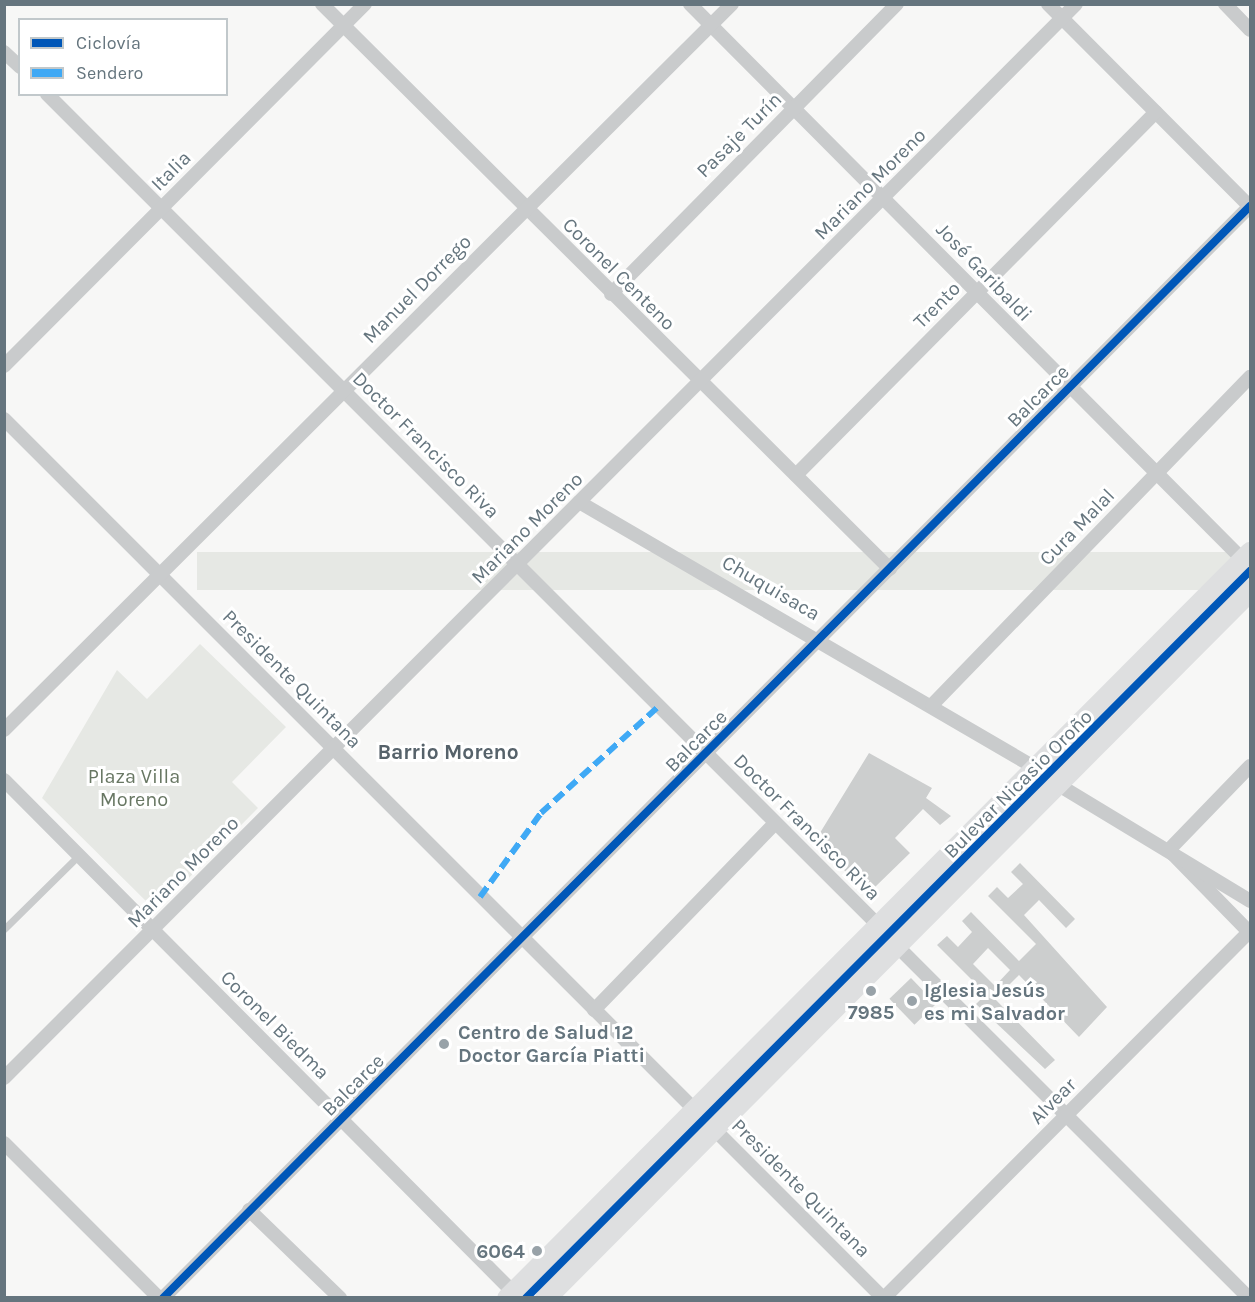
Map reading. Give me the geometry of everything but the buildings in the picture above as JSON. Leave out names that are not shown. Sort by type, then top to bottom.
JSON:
[{"type":"main road","name":"Bulevar Nicasio Oroño","points":[[513,1296],[1034,767],[1248,559]]},
{"type":"main road","name":"Bulevar Nicasio Oroño","points":[[545,1298],[1251,590]]},
{"type":"street","name":"Coronel Centeno","points":[[322,4],[700,383],[890,569]]},
{"type":"street","name":"Italia","points":[[4,366],[365,4]]},
{"type":"street","name":"José Garibaldi","points":[[690,4],[978,292],[1155,474],[1248,559]]},
{"type":"street","name":"Manuel Dorrego","points":[[4,730],[732,4]]},
{"type":"street","name":"Pasaje Turín","points":[[611,294],[897,4]]},
{"type":"street","points":[[1048,4],[1250,206]]},
{"type":"street","name":"Mariano Moreno","points":[[4,1078],[1076,4]]},
{"type":"street","points":[[1225,4],[1251,30]]},
{"type":"street","points":[[4,52],[18,65]]},
{"type":"street","name":"Doctor Francisco Riva","points":[[49,96],[878,926]]},
{"type":"street","name":"Trento","points":[[796,475],[1156,112]]},
{"type":"street","name":"Balcarce","points":[[163,1298],[822,640],[1250,206]]},
{"type":"street","name":"Cura Malal","points":[[932,705],[1251,376]]},
{"type":"street","name":"Presidente Quintana","points":[[4,419],[884,1298]]},
{"type":"street","name":"Chuquisaca","points":[[579,502],[822,640],[1034,767]]},
{"type":"street","points":[[1169,850],[1251,766]]},
{"type":"street","name":"Coronel Biedma","points":[[4,780],[513,1296]]},
{"type":"street","points":[[1057,784],[1251,901]]},
{"type":"street","points":[[594,1010],[775,823]]},
{"type":"street","points":[[1169,850],[1250,932]]},
{"type":"street","name":"Alvear","points":[[884,1298],[1250,932]]},
{"type":"street","points":[[896,945],[1246,1294]]},
{"type":"street","points":[[4,1143],[159,1298]]},
{"type":"street","points":[[249,1210],[340,1298]]},
{"type":"lane","points":[[4,929],[79,855]]},
{"type":"green space","points":[[197,552],[1250,552],[1250,590],[197,590]]},
{"type":"green space","name":"Plaza Villa Moreno","points":[[200,644],[286,727],[232,782],[258,808],[156,911],[42,798],[117,670],[147,699]]},
{"type":"marked path","points":[[480,897],[541,813],[658,707]]},
{"type":"cycle path","points":[[163,1298],[1250,206]]},
{"type":"cycle path","points":[[526,1298],[1250,571]]},
{"type":"place","name":"7985","points":[[871,991]]},
{"type":"place","name":"Iglesia Jesús es mi Salvador","points":[[912,1001]]},
{"type":"place","name":"Centro de Salud 12 Doctor García Piatti","points":[[444,1044]]},
{"type":"place","name":"6064","points":[[537,1251]]},
{"type":"district","name":"Barrio Moreno","points":[[448,752]]}]
